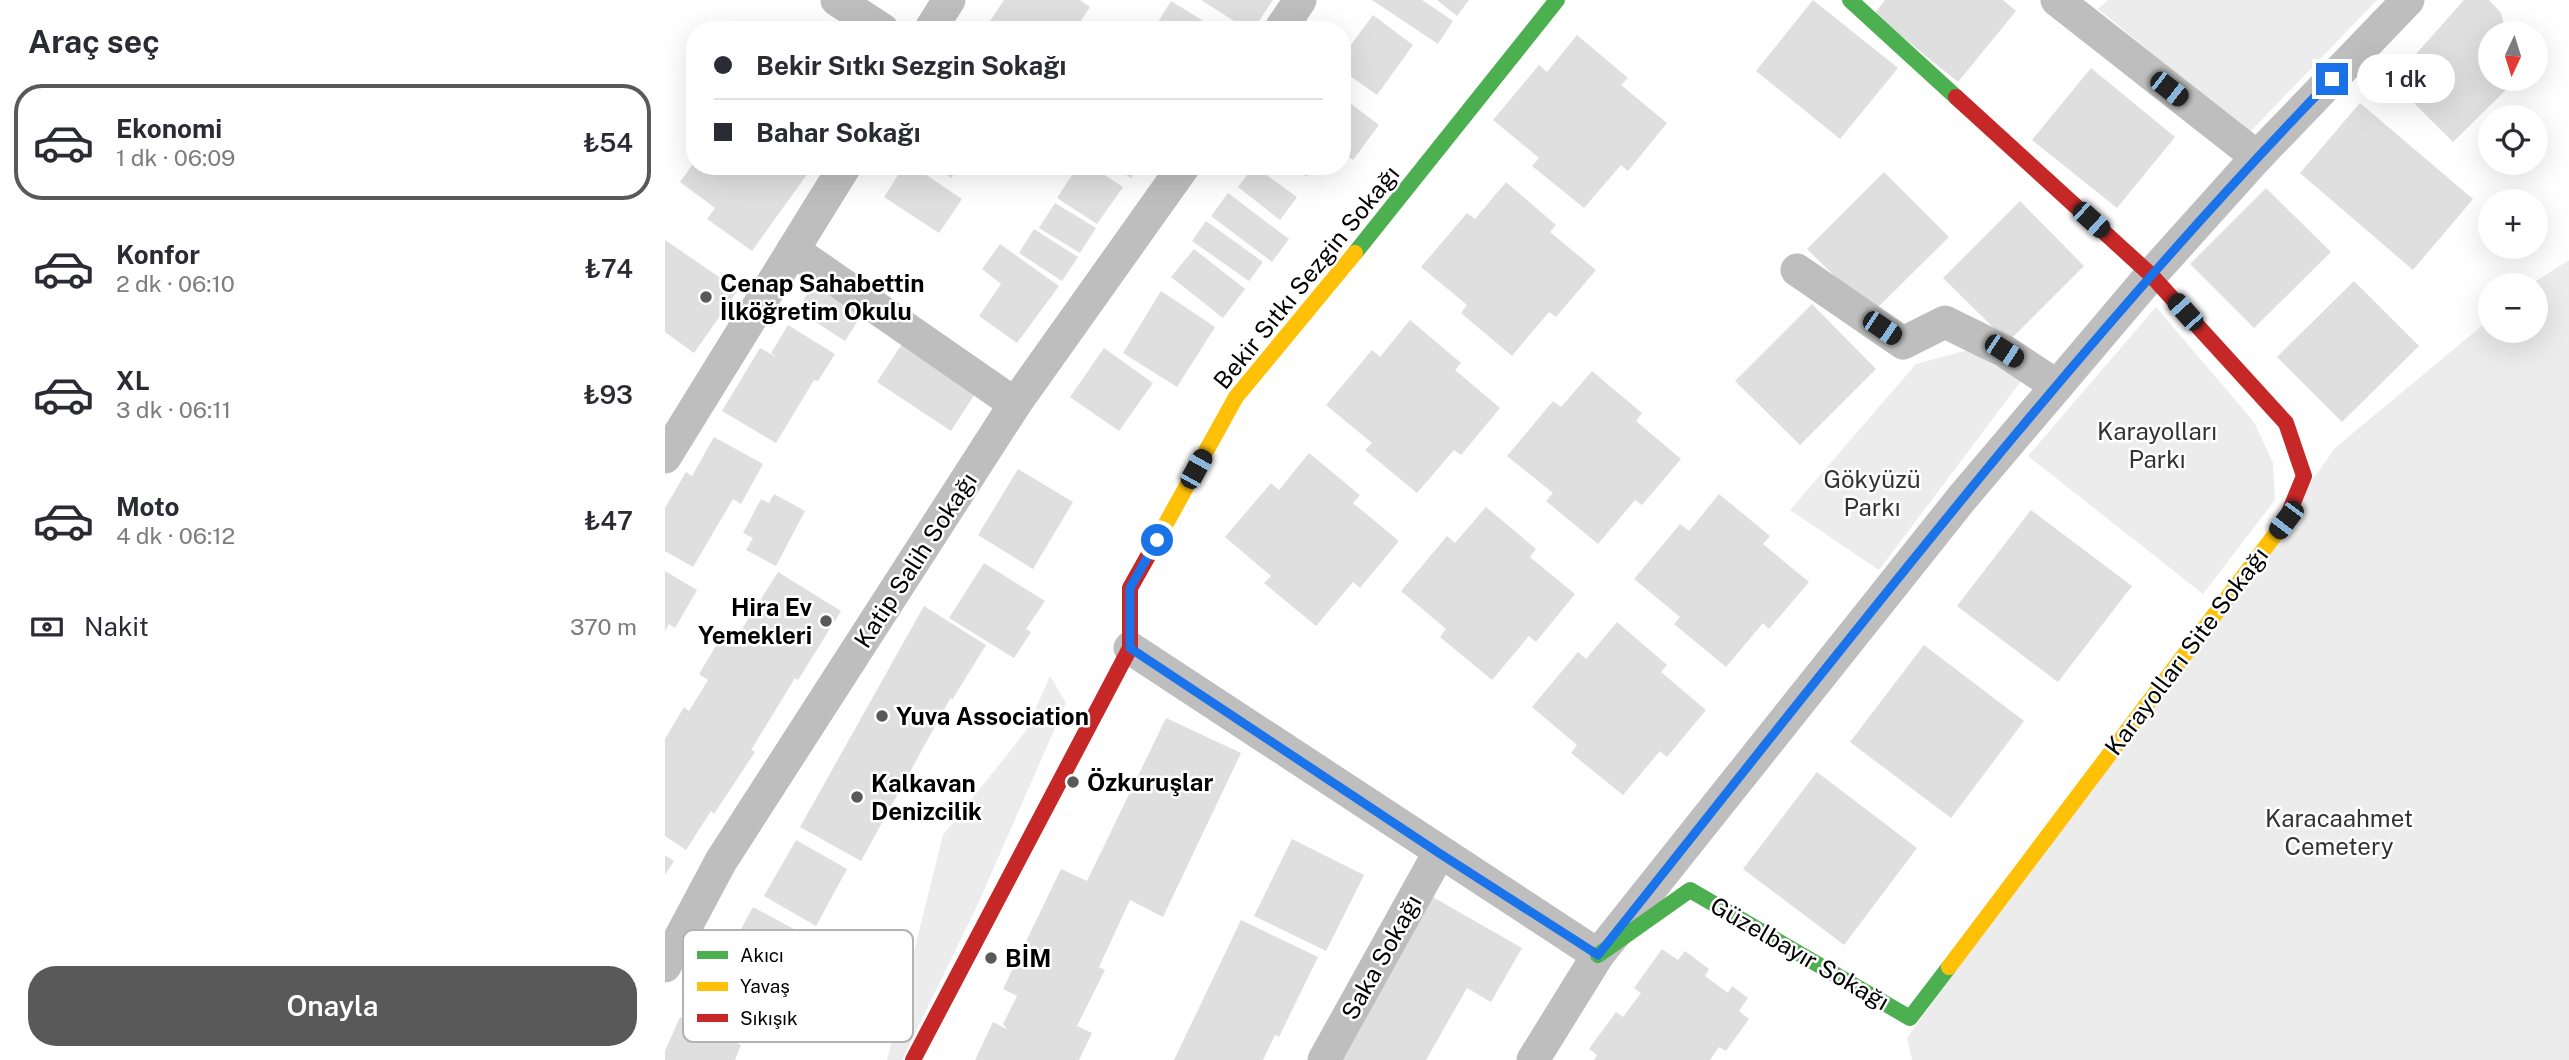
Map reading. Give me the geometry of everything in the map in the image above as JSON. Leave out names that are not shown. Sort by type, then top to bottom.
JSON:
[{"type":"street","points":[[837,0],[869,21]]},
{"type":"street","points":[[936,21],[949,0]]},
{"type":"street","points":[[1286,21],[1300,0]]},
{"type":"street","name":"Bekir Sıtkı Sezgin Sokağı","points":[[1130,648],[1130,588],[1236,397],[1557,0]]},
{"type":"street","name":"Karayolları Site Sokağı","points":[[1850,0],[2151,275],[2286,423],[2304,476],[2286,520],[1910,1018]]},
{"type":"street","points":[[2057,0],[2257,157]]},
{"type":"street","points":[[1533,1060],[1598,955],[1962,498],[2151,275],[2257,157],[2408,0]]},
{"type":"street","points":[[665,457],[839,175]]},
{"type":"street","name":"Katip Salih Sokağı","points":[[684,930],[721,861],[1015,404],[1178,175]]},
{"type":"street","points":[[793,250],[1015,404]]},
{"type":"street","points":[[1797,270],[1903,343],[1945,322],[2004,351],[2057,386]]},
{"type":"street","points":[[913,1060],[1130,648],[1598,955]]},
{"type":"street","name":"Saka Sokağı","points":[[1324,1060],[1439,853]]},
{"type":"street","name":"Güzelbayır Sokağı","points":[[1598,955],[1691,890],[1910,1018]]},
{"type":"street","name":"Katip Salih Sokağı","points":[[665,966],[683,932]]},
{"type":"green space","points":[[2108,0],[2377,0],[2249,133],[2098,9]]},
{"type":"green space","name":"Karacaahmet Cemetery","points":[[2569,260],[2569,1060],[1912,1060],[1907,1038],[2336,447],[2478,329],[2478,343],[2548,343],[2548,273]]},
{"type":"green space","name":"Karayolları Parkı","points":[[2156,307],[2254,422],[2273,463],[2275,500],[2203,594],[2028,456]]},
{"type":"green space","name":"Gökyüzü Parkı","points":[[1968,350],[2021,381],[1879,570],[1790,510],[1916,364]]},
{"type":"green space","points":[[1050,676],[1066,703],[977,906],[913,1037],[913,956],[943,835],[1026,731]]},
{"type":"green space","points":[[891,1042],[911,1042],[902,1060],[887,1060]]},
{"type":"building","points":[[1004,0],[1080,0],[1090,7],[1081,21],[990,21]]},
{"type":"building","points":[[1201,0],[1273,0],[1259,21],[1234,21]]},
{"type":"building","points":[[1372,0],[1422,0],[1453,21],[1438,44]]},
{"type":"building","points":[[1437,0],[1469,0],[1457,16]]},
{"type":"building","points":[[1813,0],[1898,68],[1840,139],[1756,71]]},
{"type":"building","points":[[1885,0],[2003,0],[2016,11],[1958,82],[1874,14]]},
{"type":"building","points":[[2464,0],[2489,0],[2501,13],[2503,21],[2478,21],[2478,91],[2505,91],[2491,105],[2478,105],[2478,117],[2453,142],[2392,81]]},
{"type":"building","points":[[1171,1],[1203,21],[1159,21]]},
{"type":"building","points":[[1373,15],[1413,45],[1377,95],[1351,77],[1351,45]]},
{"type":"building","points":[[1577,35],[1628,78],[1621,85],[1667,123],[1628,171],[1621,165],[1584,208],[1532,166],[1539,158],[1493,120],[1539,65],[1547,72]]},
{"type":"building","points":[[2091,68],[2175,137],[2117,208],[2032,140]]},
{"type":"building","points":[[2360,103],[2473,199],[2413,270],[2300,173]]},
{"type":"building","points":[[1351,104],[1379,125],[1353,160],[1351,159]]},
{"type":"building","points":[[1884,172],[1949,237],[1872,313],[1807,249]]},
{"type":"building","points":[[686,174],[807,175],[752,251],[707,219],[715,208],[680,182]]},
{"type":"building","points":[[898,175],[926,175],[962,199],[939,233],[884,197]]},
{"type":"building","points":[[1072,175],[1105,175],[1123,187],[1097,224],[1057,198]]},
{"type":"building","points":[[1247,175],[1266,175],[1297,197],[1280,220],[1238,187]]},
{"type":"building","points":[[1506,182],[1556,225],[1550,232],[1596,270],[1556,317],[1549,312],[1512,356],[1461,313],[1467,305],[1421,267],[1467,213],[1475,219]]},
{"type":"building","points":[[2266,188],[2331,252],[2254,328],[2190,264]]},
{"type":"building","points":[[1228,193],[1289,239],[1272,262],[1211,216]]},
{"type":"building","points":[[2020,201],[2084,266],[2008,342],[1943,278]]},
{"type":"building","points":[[1055,203],[1096,228],[1080,253],[1039,228]]},
{"type":"building","points":[[1206,221],[1263,262],[1249,281],[1192,241]]},
{"type":"building","points":[[1034,229],[1078,257],[1062,281],[1019,253]]},
{"type":"building","points":[[665,240],[738,290],[694,353],[665,332]]},
{"type":"building","points":[[1000,244],[1059,286],[1017,343],[979,316],[1001,284],[982,269]]},
{"type":"building","points":[[1194,249],[1245,289],[1223,318],[1171,277]]},
{"type":"building","points":[[818,277],[866,308],[845,341],[797,310]]},
{"type":"building","points":[[2354,281],[2419,346],[2342,422],[2277,357]]},
{"type":"building","points":[[1161,291],[1215,327],[1177,387],[1123,353]]},
{"type":"building","points":[[1812,304],[1876,369],[1800,445],[1735,381]]},
{"type":"building","points":[[1410,320],[1461,363],[1455,370],[1500,408],[1461,455],[1454,450],[1417,493],[1365,450],[1372,443],[1326,405],[1372,350],[1380,357]]},
{"type":"building","points":[[788,325],[835,354],[818,381],[814,380],[776,443],[722,411],[760,348],[778,358],[771,353]]},
{"type":"building","points":[[906,338],[980,386],[951,431],[877,382]]},
{"type":"building","points":[[1104,348],[1153,383],[1119,431],[1070,397]]},
{"type":"building","points":[[1592,371],[1642,413],[1636,421],[1681,459],[1642,505],[1635,500],[1598,544],[1546,501],[1553,493],[1507,456],[1553,401],[1561,407]]},
{"type":"building","points":[[714,437],[763,464],[741,504],[733,499],[693,567],[665,551],[665,508],[686,472],[692,476]]},
{"type":"building","points":[[1309,453],[1360,495],[1353,503],[1399,541],[1360,588],[1353,582],[1316,626],[1264,583],[1271,576],[1225,537],[1271,483],[1279,490]]},
{"type":"building","points":[[1018,469],[1073,502],[1033,569],[978,535]]},
{"type":"building","points":[[774,494],[805,511],[776,566],[746,550],[753,538],[743,533],[761,499],[769,503]]},
{"type":"building","points":[[1719,494],[1770,536],[1763,544],[1809,582],[1769,629],[1763,623],[1726,667],[1674,624],[1680,617],[1634,579],[1680,524],[1689,531]]},
{"type":"building","points":[[1486,507],[1536,549],[1530,557],[1575,594],[1536,642],[1529,636],[1492,680],[1440,637],[1446,629],[1401,591],[1447,536],[1455,543]]},
{"type":"building","points":[[2031,510],[2132,586],[2058,682],[1957,606]]},
{"type":"building","points":[[984,563],[1045,601],[1026,629],[1031,632],[1014,658],[949,618]]},
{"type":"building","points":[[665,571],[697,590],[675,628],[669,624],[665,631]]},
{"type":"building","points":[[778,572],[841,611],[798,680],[795,678],[751,750],[755,752],[714,814],[711,811],[686,850],[665,836],[665,739],[684,707],[689,711],[708,680],[699,674],[723,634],[744,647],[735,640]]},
{"type":"building","points":[[924,606],[986,645],[952,700],[951,697],[861,861],[800,827]]},
{"type":"building","points":[[1617,622],[1667,665],[1661,672],[1706,710],[1667,757],[1660,751],[1623,795],[1571,753],[1577,745],[1532,707],[1578,652],[1586,659]]},
{"type":"building","points":[[1924,645],[2024,721],[1951,818],[1850,742]]},
{"type":"building","points":[[1166,718],[1241,753],[1163,917],[1130,900],[1099,967],[1105,970],[1077,1026],[1092,1033],[1079,1060],[975,1060],[993,1022],[1007,1029],[1003,1024],[1017,996],[1003,989],[1061,869],[1087,881]]},
{"type":"building","points":[[1817,772],[1917,848],[1844,945],[1743,869]]},
{"type":"building","points":[[1292,839],[1364,875],[1326,951],[1254,916]]},
{"type":"building","points":[[796,840],[847,869],[816,926],[764,896]]},
{"type":"building","points":[[665,855],[674,861],[665,875]]},
{"type":"building","points":[[1431,896],[1522,948],[1491,1002],[1467,988],[1426,1060],[1338,1060]]},
{"type":"building","points":[[753,907],[796,930],[740,930]]},
{"type":"building","points":[[1241,920],[1318,957],[1279,1037],[1275,1035],[1263,1060],[1174,1060]]},
{"type":"building","points":[[1662,949],[1678,960],[1685,951],[1709,969],[1705,976],[1728,993],[1732,986],[1748,998],[1739,1011],[1749,1019],[1726,1051],[1719,1047],[1710,1060],[1594,1060],[1597,1055],[1589,1049],[1616,1012],[1623,1017],[1641,993],[1634,988]]},
{"type":"building","points":[[680,1017],[683,1018],[683,1042],[734,1042],[741,1045],[735,1060],[665,1060],[665,1051]]},
{"type":"traffic: fast","points":[[1355,253],[1557,0]]},
{"type":"traffic: fast","points":[[1850,0],[1956,97]]},
{"type":"traffic: fast","points":[[1598,955],[1690,890],[1910,1018],[1949,967]]},
{"type":"traffic: slow","points":[[1148,556],[1236,397],[1355,253]]},
{"type":"traffic: slow","points":[[1949,967],[2286,520]]},
{"type":"traffic: jam","points":[[1956,97],[2151,275],[2286,423],[2304,476],[2286,520]]},
{"type":"traffic: jam","points":[[913,1060],[1130,648],[1130,588],[1148,556]]},
{"type":"place","name":"Cenap Sahabettin İlköğretim Okulu","points":[[706,297]]},
{"type":"place","name":"Hira Ev Yemekleri","points":[[826,621]]},
{"type":"place","name":"Yuva Association","points":[[882,716]]},
{"type":"place","name":"Özkuruşlar","points":[[1073,782]]},
{"type":"place","name":"Kalkavan Denizcilik","points":[[857,797]]},
{"type":"place","name":"BİM","points":[[991,958]]},
{"type":"route","points":[[1157,540],[1130,588],[1130,648],[1598,955],[1962,498],[2151,275],[2257,157],[2332,79]]}]
